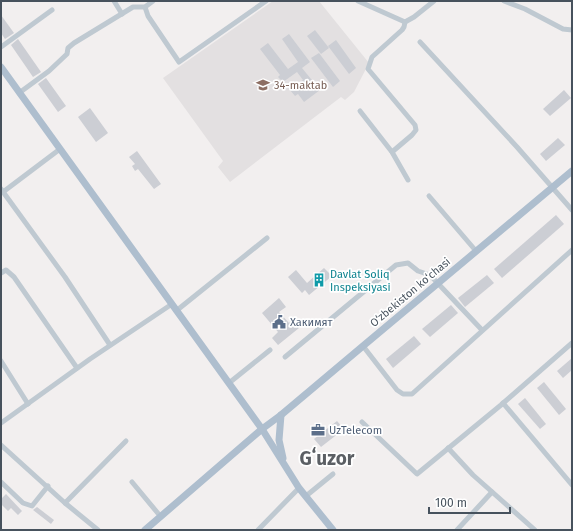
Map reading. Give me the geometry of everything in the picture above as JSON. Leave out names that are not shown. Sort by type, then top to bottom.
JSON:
[{"type":"main road","points":[[1,67],[262,429],[299,488],[333,530]]},
{"type":"main road","name":"O‘zbekiston ko‘chasi","points":[[145,530],[262,429],[282,415],[362,346],[572,171]]},
{"type":"main road","points":[[282,415],[279,440],[284,464]]},
{"type":"street","points":[[114,1],[122,14]]},
{"type":"street","points":[[19,92],[49,71],[67,54],[68,48],[74,43],[133,7],[144,7],[153,1]]},
{"type":"street","points":[[144,7],[148,16],[179,62],[266,1]]},
{"type":"street","points":[[358,1],[405,22]]},
{"type":"street","points":[[392,152],[412,135],[416,130],[415,125],[368,69],[372,57],[402,30],[405,22],[414,17],[434,1]]},
{"type":"street","points":[[504,1],[525,9],[563,29],[572,30]]},
{"type":"street","points":[[1,48],[52,10]]},
{"type":"street","points":[[420,42],[517,147],[572,210]]},
{"type":"street","points":[[360,111],[392,152],[408,180]]},
{"type":"street","points":[[60,149],[2,190],[65,277],[110,346]]},
{"type":"street","points":[[429,196],[476,251]]},
{"type":"street","points":[[1,424],[77,368],[110,346],[174,308],[267,238]]},
{"type":"street","points":[[362,346],[397,390],[403,394],[412,394],[572,250]]},
{"type":"street","points":[[285,358],[396,265],[408,263],[418,271],[430,275],[482,330]]},
{"type":"street","points":[[1,273],[6,270],[14,277],[77,368]]},
{"type":"street","points":[[362,422],[417,474],[504,403],[572,343]]},
{"type":"street","points":[[229,383],[270,350]]},
{"type":"street","points":[[1,361],[28,404]]},
{"type":"street","points":[[504,403],[572,485]]},
{"type":"street","points":[[65,503],[126,441]]},
{"type":"street","points":[[1,444],[65,503],[98,530]]},
{"type":"street","points":[[448,448],[473,475],[535,530]]},
{"type":"street","points":[[306,496],[333,474]]},
{"type":"street","points":[[1,482],[23,503],[32,506],[48,486]]},
{"type":"street","points":[[132,482],[161,516]]},
{"type":"street","points":[[258,530],[299,488]]},
{"type":"street","points":[[457,530],[492,492]]},
{"type":"shaded area","name":"34-maktab","points":[[273,1],[319,1],[369,63],[354,92],[345,100],[341,97],[230,182],[218,167],[223,161],[163,78]]},
{"type":"building","points":[[1,15],[14,33],[5,39],[1,33]]},
{"type":"building","points":[[315,30],[329,48],[321,54],[307,36]]},
{"type":"building","points":[[289,34],[310,62],[302,68],[320,90],[304,102],[298,94],[295,96],[290,90],[303,80],[297,72],[283,82],[278,77],[280,75],[260,49],[268,43],[288,69],[298,62],[282,39]]},
{"type":"building","points":[[18,39],[41,72],[33,77],[11,45]]},
{"type":"building","points":[[336,40],[356,68],[349,74],[328,46]]},
{"type":"building","points":[[319,53],[340,81],[333,87],[311,58]]},
{"type":"building","points":[[46,78],[66,106],[58,112],[38,84]]},
{"type":"building","points":[[564,90],[571,98],[550,116],[543,109]]},
{"type":"building","points":[[90,108],[108,133],[96,142],[78,117]]},
{"type":"building","points":[[558,138],[565,145],[546,161],[540,154]]},
{"type":"building","points":[[137,151],[161,184],[154,189],[138,169],[135,171],[132,166],[135,164],[129,157]]},
{"type":"building","points":[[556,215],[564,224],[502,278],[494,269]]},
{"type":"building","name":"Davlat Soliq Inspeksiyasi","points":[[324,268],[332,276],[309,295],[305,290],[302,293],[288,277],[296,270],[307,283]]},
{"type":"building","points":[[487,275],[494,283],[465,307],[458,298]]},
{"type":"building","points":[[279,298],[286,307],[279,312],[289,323],[292,320],[299,328],[278,345],[272,338],[278,332],[262,313]]},
{"type":"building","points":[[451,305],[458,313],[430,337],[422,329]]},
{"type":"building","points":[[414,336],[421,344],[393,368],[386,359]]},
{"type":"building","points":[[572,358],[572,370],[563,378],[557,371]]},
{"type":"building","points":[[544,382],[566,409],[559,415],[537,388]]},
{"type":"building","points":[[525,398],[546,424],[540,429],[518,404]]},
{"type":"building","points":[[337,421],[344,429],[321,447],[314,439]]},
{"type":"building","points":[[6,494],[22,511],[18,515],[11,508],[8,511],[1,504],[1,499]]},
{"type":"building","points":[[37,507],[54,520],[51,524],[33,510]]},
{"type":"place","name":"34-maktab","points":[[263,85]]},
{"type":"place","name":"Davlat Soliq Inspeksiyasi","points":[[319,280]]},
{"type":"place","name":"Хакимят","points":[[279,322]]},
{"type":"place","name":"UzTelecom","points":[[318,430]]},
{"type":"district","name":"Gʻuzor","points":[[327,458]]}]
